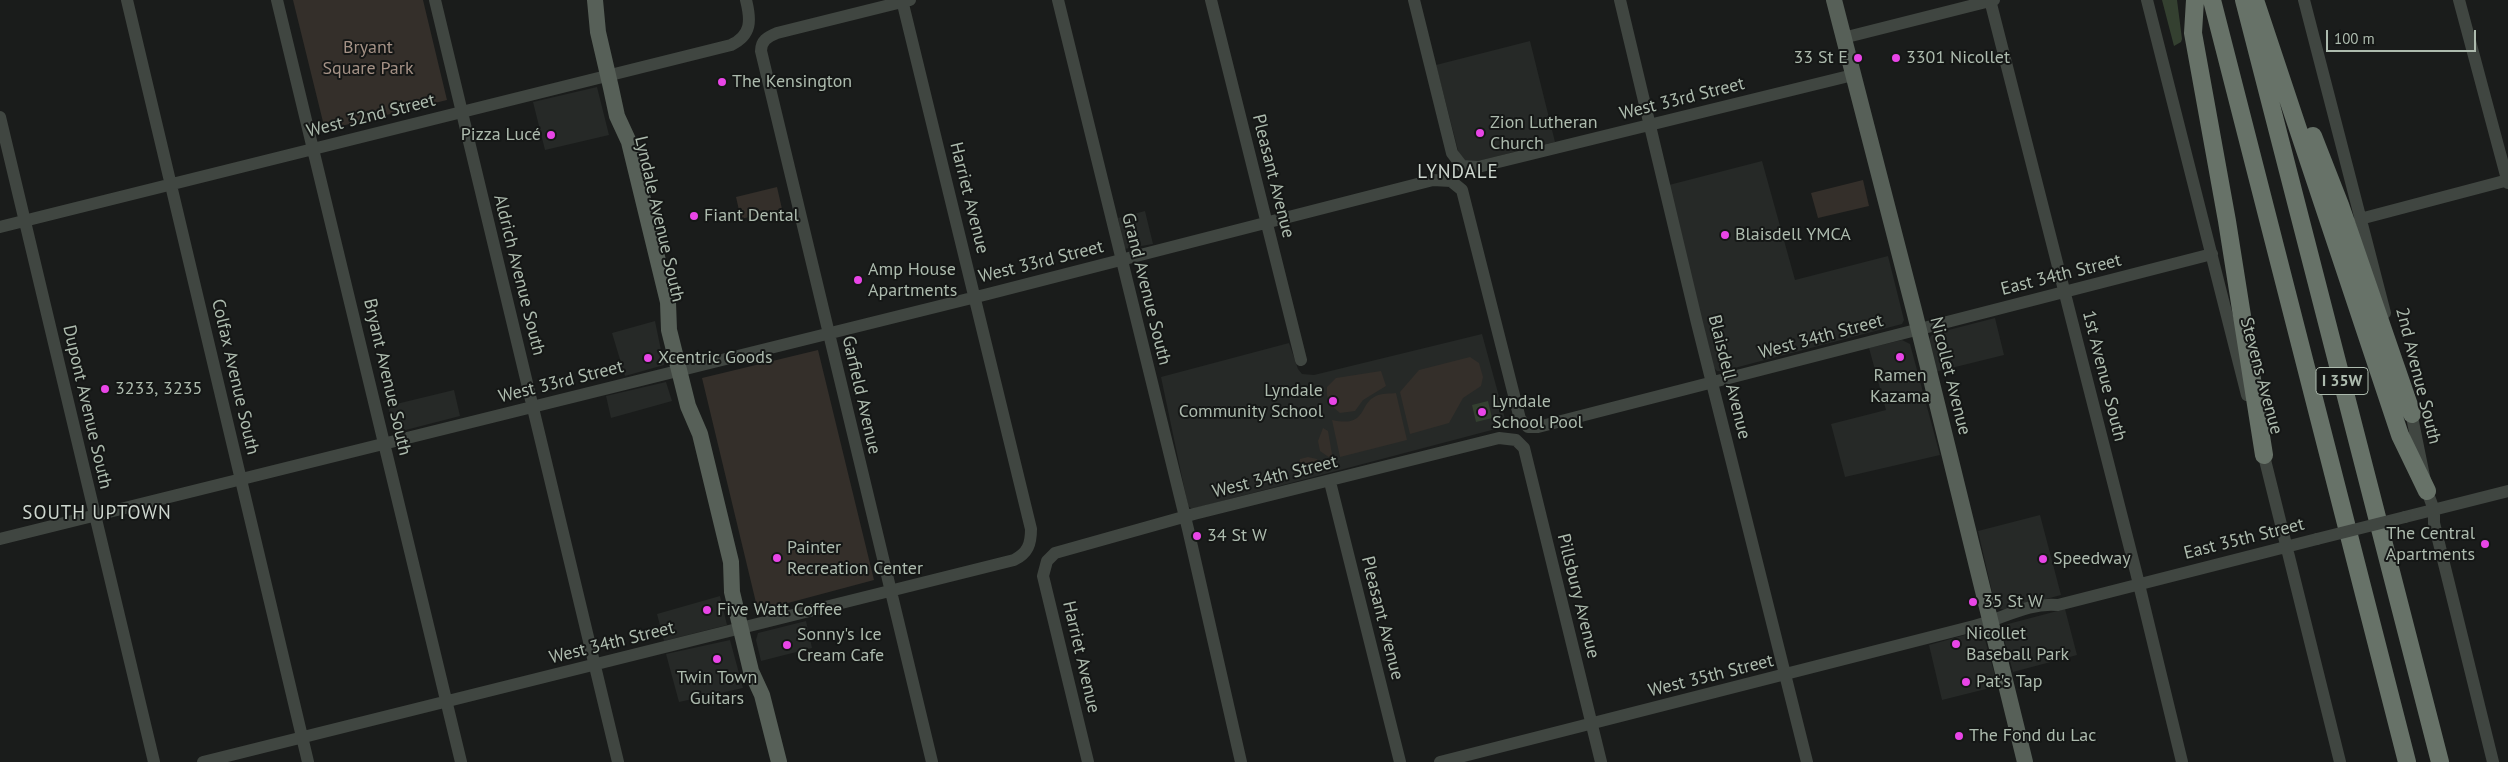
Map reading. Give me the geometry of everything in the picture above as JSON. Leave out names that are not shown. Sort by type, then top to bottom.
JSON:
[{"type":"highway","points":[[2195,0],[2193,33],[2227,221],[2264,455]]},
{"type":"highway","name":"I 35W","points":[[2212,0],[2407,762]]},
{"type":"highway","name":"I 35W","points":[[2244,0],[2440,762]]},
{"type":"highway","points":[[2255,0],[2326,166],[2412,414]]},
{"type":"highway","points":[[2269,36],[2400,435],[2427,491]]},
{"type":"main road","name":"Lyndale Avenue South","points":[[584,0],[588,14],[598,32]]},
{"type":"main road","name":"Lyndale Avenue South","points":[[595,0],[598,32],[608,75],[618,116],[629,142],[664,284],[669,312],[669,330],[688,406],[700,434],[731,562],[732,592],[751,671],[752,696],[768,762]]},
{"type":"main road","name":"Nicollet Avenue","points":[[1834,0],[2025,762]]},
{"type":"main road","name":"Lyndale Avenue South","points":[[751,671],[762,694],[779,762]]},
{"type":"street","name":"Colfax Avenue South","points":[[127,0],[308,762]]},
{"type":"street","name":"Bryant Avenue South","points":[[277,0],[385,443],[460,762]]},
{"type":"street","name":"Aldrich Avenue South","points":[[434,0],[618,762]]},
{"type":"street","name":"West 32nd Street","points":[[0,226],[730,44],[740,40],[747,32],[750,22],[746,0]]},
{"type":"street","name":"Grand Avenue South","points":[[1058,0],[1185,517],[1241,762]]},
{"type":"street","name":"Pleasant Avenue","points":[[1211,0],[1268,223],[1300,360]]},
{"type":"street","name":"West 33rd Street","points":[[1414,0],[1452,153],[1462,166],[1478,167],[1853,75]]},
{"type":"street","name":"Blaisdell Avenue","points":[[1620,0],[1712,383],[1807,762]]},
{"type":"street","points":[[1844,38],[1991,0]]},
{"type":"street","name":"1st Avenue South","points":[[1991,0],[2139,584],[2182,762]]},
{"type":"street","name":"Stevens Avenue","points":[[2148,0],[2340,762]]},
{"type":"street","name":"2nd Avenue South","points":[[2304,0],[2412,414],[2427,491],[2434,510],[2434,523],[2493,762]]},
{"type":"street","points":[[2360,219],[2508,181],[2459,0]]},
{"type":"street","name":"Garfield Avenue","points":[[905,1],[777,33],[767,38],[761,45],[762,63],[932,762]]},
{"type":"street","name":"Harriet Avenue","points":[[905,1],[1031,529],[1031,540],[1027,551]]},
{"type":"street","name":"Dupont Avenue South","points":[[0,118],[154,762]]},
{"type":"street","name":"West 33rd Street","points":[[0,539],[975,297],[1433,180],[1451,181],[1462,190],[1519,418],[1528,427]]},
{"type":"street","name":"East 34th Street","points":[[1918,329],[2212,254]]},
{"type":"street","name":"West 34th Street","points":[[1528,427],[1538,427],[1918,329]]},
{"type":"street","name":"West 34th Street","points":[[1047,561],[1055,553],[1066,549],[1185,517],[1499,438],[1516,440]]},
{"type":"street","name":"Pillsbury Avenue","points":[[1516,440],[1524,448],[1601,762]]},
{"type":"street","name":"Pleasant Avenue","points":[[1330,482],[1400,762]]},
{"type":"street","name":"East 35th Street","points":[[1992,627],[2005,614],[2021,609],[2046,603],[2058,605],[2508,491]]},
{"type":"street","name":"West 34th Street","points":[[203,762],[891,593],[1014,560],[1027,551]]},
{"type":"street","name":"Harriet Avenue","points":[[1047,561],[1043,576],[1088,762]]},
{"type":"street","name":"West 35th Street","points":[[1440,762],[1785,675],[1992,627]]},
{"type":"shaded area","points":[[2162,0],[2177,0],[2182,39],[2181,42],[2174,46]]},
{"type":"shaded area","points":[[1530,41],[1555,142],[1470,163],[1460,158],[1436,65]]},
{"type":"shaded area","points":[[597,87],[609,135],[545,150],[533,102]]},
{"type":"shaded area","points":[[1762,161],[1795,280],[1888,256],[1904,320],[1902,324],[1723,371],[1717,371],[1712,366],[1669,185]]},
{"type":"shaded area","points":[[1145,211],[1153,244],[1124,249],[1118,218]]},
{"type":"shaded area","points":[[1995,318],[2004,355],[1935,372],[1929,341],[1933,334]]},
{"type":"shaded area","points":[[655,321],[664,365],[625,376],[612,333]]},
{"type":"shaded area","name":"Lyndale Community School","points":[[1482,334],[1507,426],[1192,509],[1188,506],[1161,377],[1289,343],[1298,369],[1302,374],[1314,375]]},
{"type":"shaded area","points":[[1902,340],[1910,344],[1940,455],[1845,477],[1831,424],[1886,410],[1869,348]]},
{"type":"shaded area","points":[[666,382],[672,401],[611,418],[606,396]]},
{"type":"shaded area","points":[[454,390],[460,416],[394,433],[388,406]]},
{"type":"shaded area","name":"Lyndale School Pool","points":[[1488,401],[1492,418],[1476,422],[1472,405]]},
{"type":"shaded area","points":[[2040,515],[2061,595],[2004,610],[1998,608],[1995,605],[1978,531]]},
{"type":"shaded area","points":[[720,596],[727,625],[664,641],[657,614]]},
{"type":"shaded area","points":[[2065,609],[2077,655],[2013,672],[2002,632],[2004,627],[2008,624]]},
{"type":"shaded area","points":[[806,621],[812,648],[761,661],[756,640],[758,633]]},
{"type":"shaded area","points":[[1976,632],[1984,636],[1998,686],[1942,700],[1929,645]]},
{"type":"shaded area","points":[[730,640],[743,688],[679,702],[666,654]]},
{"type":"green space","name":"Bryant Square Park","points":[[293,0],[423,0],[447,100],[325,130]]},
{"type":"green space","points":[[1863,180],[1869,206],[1818,218],[1811,193]]},
{"type":"green space","points":[[777,187],[782,209],[741,219],[736,197]]},
{"type":"green space","points":[[818,350],[874,580],[758,611],[702,378]]},
{"type":"green space","points":[[1470,357],[1479,363],[1483,377],[1481,386],[1463,398],[1449,423],[1410,434],[1400,392],[1419,370]]},
{"type":"green space","points":[[1381,371],[1386,386],[1363,400],[1355,411],[1340,413],[1329,402],[1327,387],[1336,378]]},
{"type":"green space","points":[[1396,393],[1407,440],[1340,457],[1332,420],[1352,421],[1361,414],[1370,400],[1376,396]]},
{"type":"green space","points":[[1323,428],[1328,431],[1333,460],[1320,451],[1318,441]]},
{"type":"green space","points":[[1308,457],[1317,459],[1319,463],[1305,467],[1299,463],[1300,459]]},
{"type":"place","name":"33 St E","points":[[1858,58]]},
{"type":"place","name":"3301 Nicollet","points":[[1896,58]]},
{"type":"place","name":"The Kensington","points":[[722,82]]},
{"type":"place","name":"Zion Lutheran Church","points":[[1480,133]]},
{"type":"place","name":"Pizza Lucé","points":[[551,135]]},
{"type":"place","name":"Fiant Dental","points":[[694,216]]},
{"type":"place","name":"Blaisdell YMCA","points":[[1725,235]]},
{"type":"place","name":"Amp House Apartments","points":[[858,280]]},
{"type":"place","name":"Ramen Kazama","points":[[1900,357]]},
{"type":"place","name":"Xcentric Goods","points":[[648,358]]},
{"type":"place","name":"3233, 3235","points":[[105,389]]},
{"type":"place","name":"Lyndale Community School","points":[[1333,401]]},
{"type":"place","name":"Lyndale School Pool","points":[[1482,412]]},
{"type":"place","name":"34 St W","points":[[1197,536]]},
{"type":"place","name":"The Central Apartments","points":[[2485,544]]},
{"type":"place","name":"Painter Recreation Center","points":[[777,558]]},
{"type":"place","name":"Speedway","points":[[2043,559]]},
{"type":"place","name":"35 St W","points":[[1973,602]]},
{"type":"place","name":"Five Watt Coffee","points":[[707,610]]},
{"type":"place","name":"Nicollet Baseball Park","points":[[1956,644]]},
{"type":"place","name":"Sonny's Ice Cream Cafe","points":[[787,645]]},
{"type":"place","name":"Twin Town Guitars","points":[[717,659]]},
{"type":"place","name":"Pat's Tap","points":[[1966,682]]},
{"type":"place","name":"The Fond du Lac","points":[[1959,736]]},
{"type":"district","name":"LYNDALE","points":[[1458,173]]},
{"type":"district","name":"SOUTH UPTOWN","points":[[97,514]]}]
